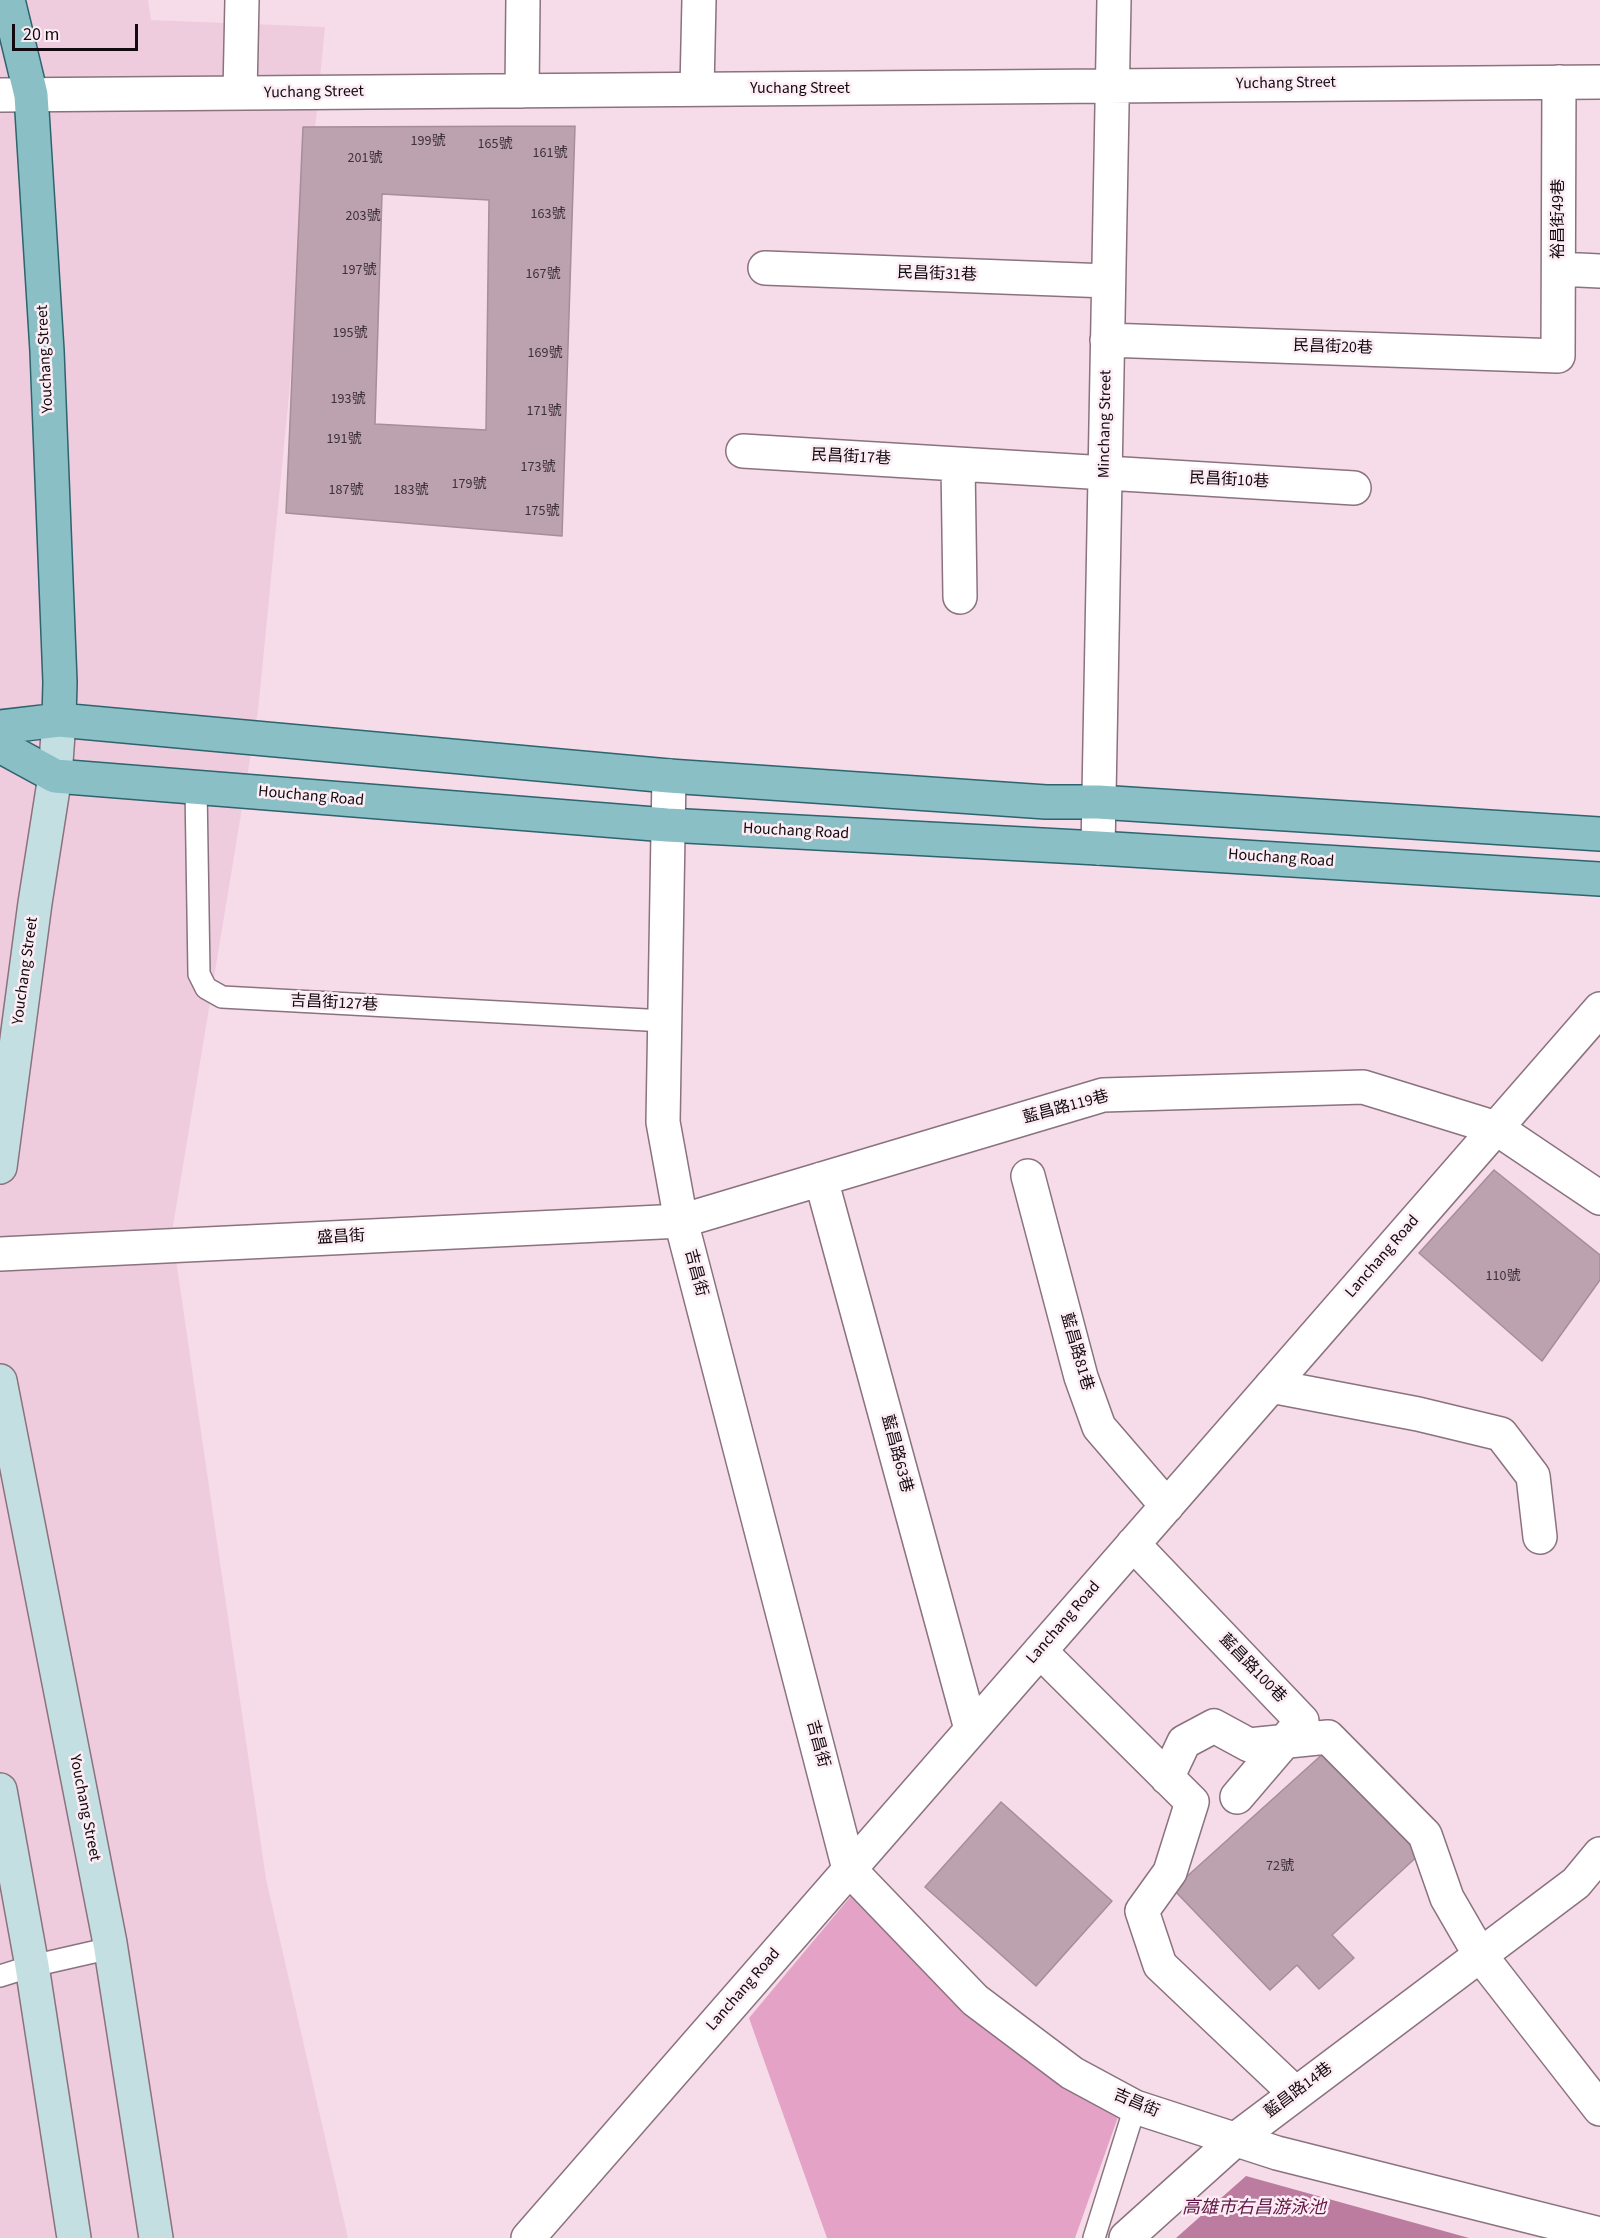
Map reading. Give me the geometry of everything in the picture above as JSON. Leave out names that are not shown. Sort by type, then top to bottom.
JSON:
[{"type":"main road","name":"Youchang Street","points":[[8,0],[15,95],[47,351],[60,682],[59,720]]},
{"type":"main road","points":[[0,727],[59,720],[669,776],[1046,802],[1098,802],[1600,834]]},
{"type":"main road","name":"Houchang Road","points":[[0,746],[54,776],[196,788],[668,825],[1098,848],[1600,879]]},
{"type":"street","points":[[240,93],[242,0]]},
{"type":"street","points":[[522,91],[523,0]]},
{"type":"street","points":[[697,90],[699,0]]},
{"type":"street","name":"Minchang Street","points":[[1098,848],[1114,0]]},
{"type":"street","name":"Yuchang Street","points":[[15,95],[1600,81]]},
{"type":"street","name":"裕昌街49巷","points":[[1558,356],[1559,82]]},
{"type":"street","name":"民昌街31巷","points":[[765,268],[1108,281]]},
{"type":"street","points":[[1559,269],[1600,271]]},
{"type":"street","name":"民昌街20巷","points":[[1107,340],[1558,356]]},
{"type":"street","name":"民昌街17巷","points":[[743,452],[1105,474]]},
{"type":"street","points":[[958,464],[960,597]]},
{"type":"street","name":"民昌街10巷","points":[[1105,474],[1354,488]]},
{"type":"street","points":[[54,776],[59,720]]},
{"type":"street","name":"Youchang Street","points":[[0,1167],[54,776]]},
{"type":"street","name":"吉昌街","points":[[669,776],[663,1122],[681,1221],[849,1869],[975,2000],[1072,2073],[1135,2107],[1277,2153],[1600,2234]]},
{"type":"street","name":"Lanchang Road","points":[[528,2238],[1600,1009]]},
{"type":"street","name":"藍昌路119巷","points":[[681,1221],[1104,1095],[1363,1087],[1496,1128],[1600,1198]]},
{"type":"street","name":"藍昌路81巷","points":[[1028,1176],[1081,1377],[1099,1427],[1167,1506]]},
{"type":"street","name":"藍昌路63巷","points":[[821,1179],[971,1729]]},
{"type":"street","name":"盛昌街","points":[[0,1254],[681,1221]]},
{"type":"street","name":"Youchang Street","points":[[0,1381],[111,1948],[156,2238]]},
{"type":"street","points":[[1271,1386],[1418,1414],[1501,1434],[1533,1476],[1540,1537]]},
{"type":"street","name":"藍昌路100巷","points":[[1133,1544],[1302,1721],[1238,1797]]},
{"type":"street","points":[[1040,1651],[1192,1802],[1170,1872],[1142,1911],[1160,1965],[1296,2094]]},
{"type":"street","points":[[1167,1778],[1184,1742],[1214,1726],[1249,1745],[1328,1737],[1425,1835],[1446,1898],[1480,1955],[1600,2109]]},
{"type":"street","points":[[0,1790],[32,1966],[74,2238]]},
{"type":"street","name":"藍昌路14巷","points":[[1126,2238],[1236,2139],[1576,1883],[1600,1854]]},
{"type":"lane","name":"吉昌街127巷","points":[[196,788],[199,975],[206,988],[222,997],[665,1021]]},
{"type":"lane","points":[[0,1976],[32,1966],[111,1948]]},
{"type":"lane","points":[[1094,2238],[1135,2107]]},
{"type":"shaded area","points":[[0,0],[148,0],[151,20],[325,27],[258,711],[172,1232],[266,1879],[348,2238],[0,2238]]},
{"type":"shaded area","points":[[851,1896],[963,2013],[1118,2117],[1075,2238],[827,2238],[749,2018]]},
{"type":"water","name":"高雄市右昌游泳池","points":[[1246,2176],[1469,2238],[1176,2238]]},
{"type":"building","points":[[575,126],[562,536],[286,513],[303,127]],"holes":[[[382,194],[489,200],[486,430],[375,424]]]},
{"type":"building","points":[[1494,1170],[1600,1255],[1600,1280],[1542,1361],[1419,1253]]},
{"type":"building","points":[[1326,1751],[1423,1851],[1332,1935],[1354,1958],[1319,1989],[1297,1965],[1270,1990],[1173,1889]]},
{"type":"building","points":[[1001,1802],[1112,1901],[1036,1986],[925,1887]]}]
